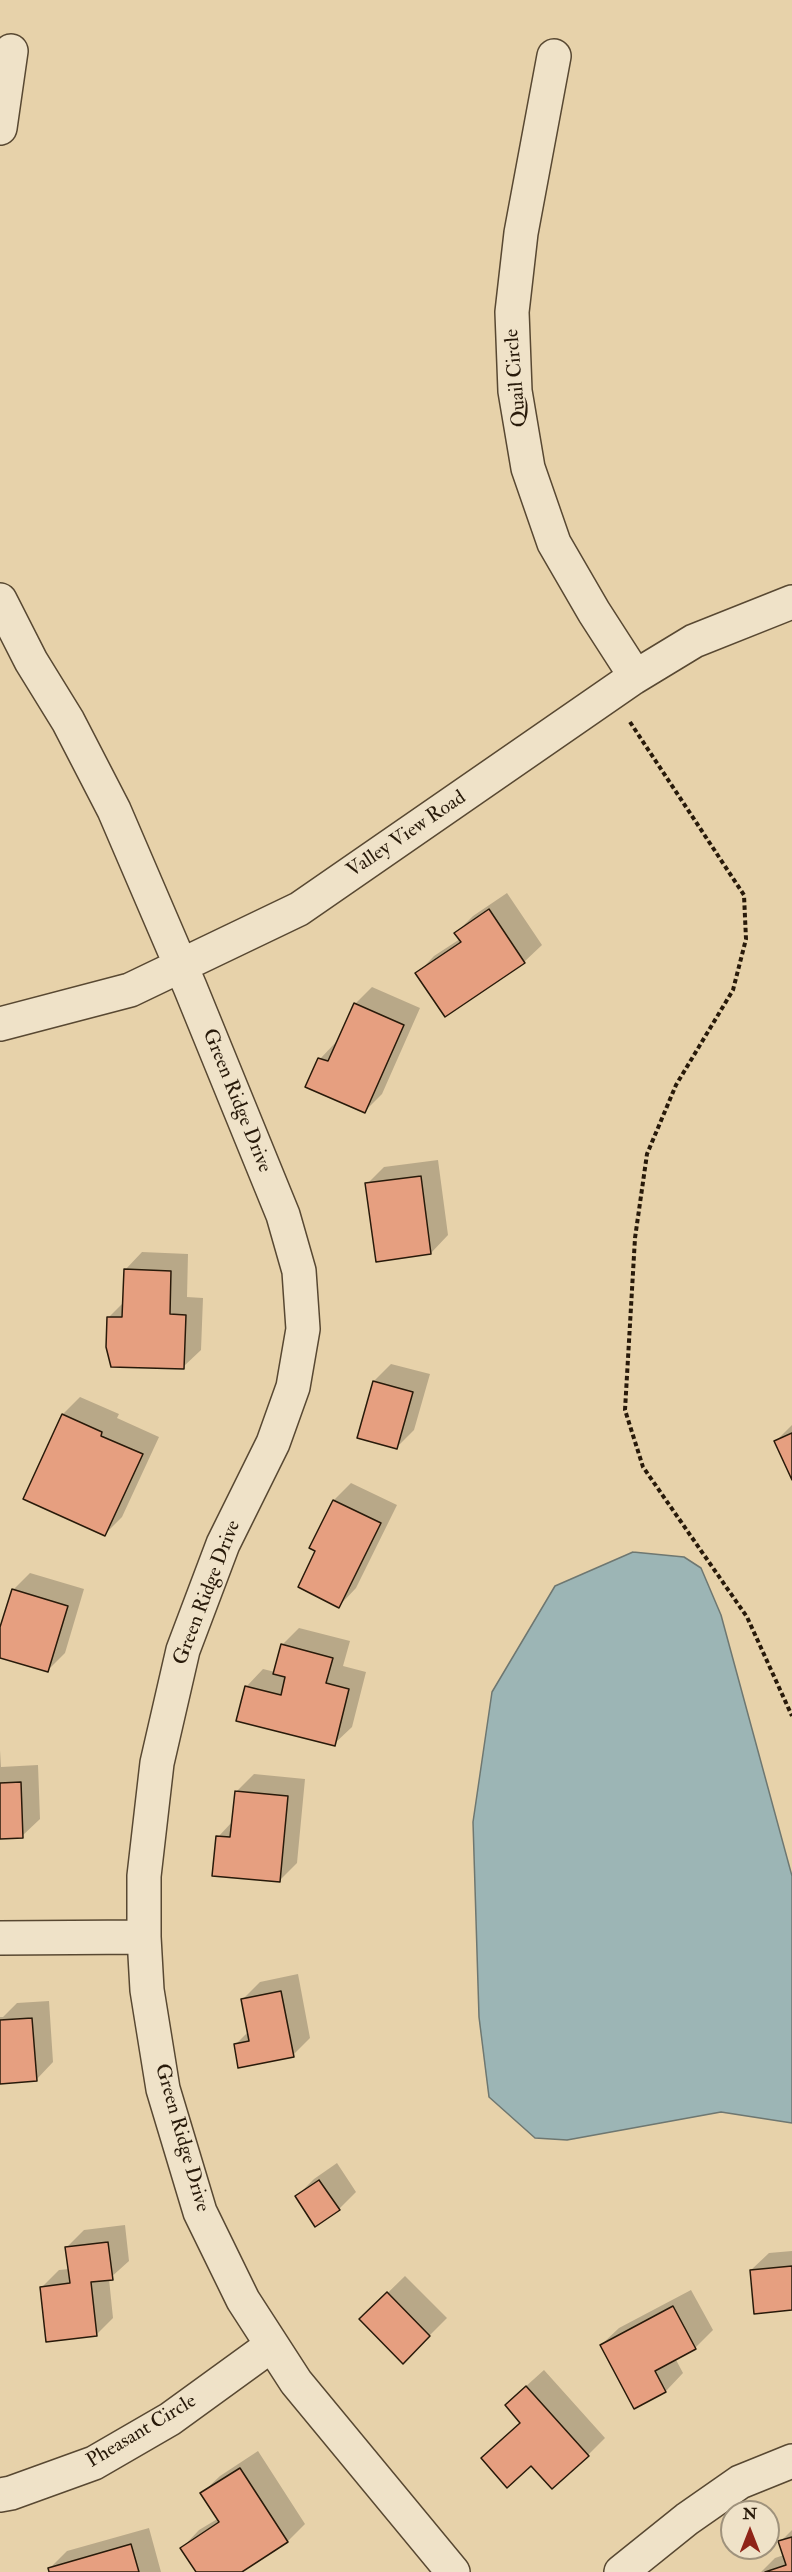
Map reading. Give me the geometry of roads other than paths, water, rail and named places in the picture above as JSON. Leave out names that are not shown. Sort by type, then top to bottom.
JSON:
[{"type":"street","points":[[0,128],[11,51]]},
{"type":"street","name":"Quail Circle","points":[[555,56],[521,232],[512,312],[514,391],[528,468],[555,543],[594,612],[632,671],[622,686]]},
{"type":"street","name":"Green Ridge Drive","points":[[0,600],[31,661],[68,721],[114,810],[283,1215],[299,1271],[303,1329],[293,1387],[273,1443],[223,1544],[183,1650],[157,1763],[144,1876],[144,1937],[147,1990],[164,2089],[200,2212],[243,2300],[296,2382],[453,2572]]},
{"type":"street","name":"Valley View Road","points":[[0,1024],[130,990],[299,909],[622,686],[694,641],[792,602]]},
{"type":"street","points":[[0,1938],[144,1937]]},
{"type":"street","name":"Pheasant Circle","points":[[0,2495],[94,2463],[170,2419],[272,2345]]},
{"type":"street","points":[[621,2572],[687,2519],[740,2482],[792,2461]]},
{"type":"water","points":[[633,1552],[684,1557],[701,1568],[721,1615],[792,1876],[792,2123],[721,2112],[567,2140],[535,2138],[489,2097],[479,2017],[473,1822],[492,1692],[555,1586]]}]
